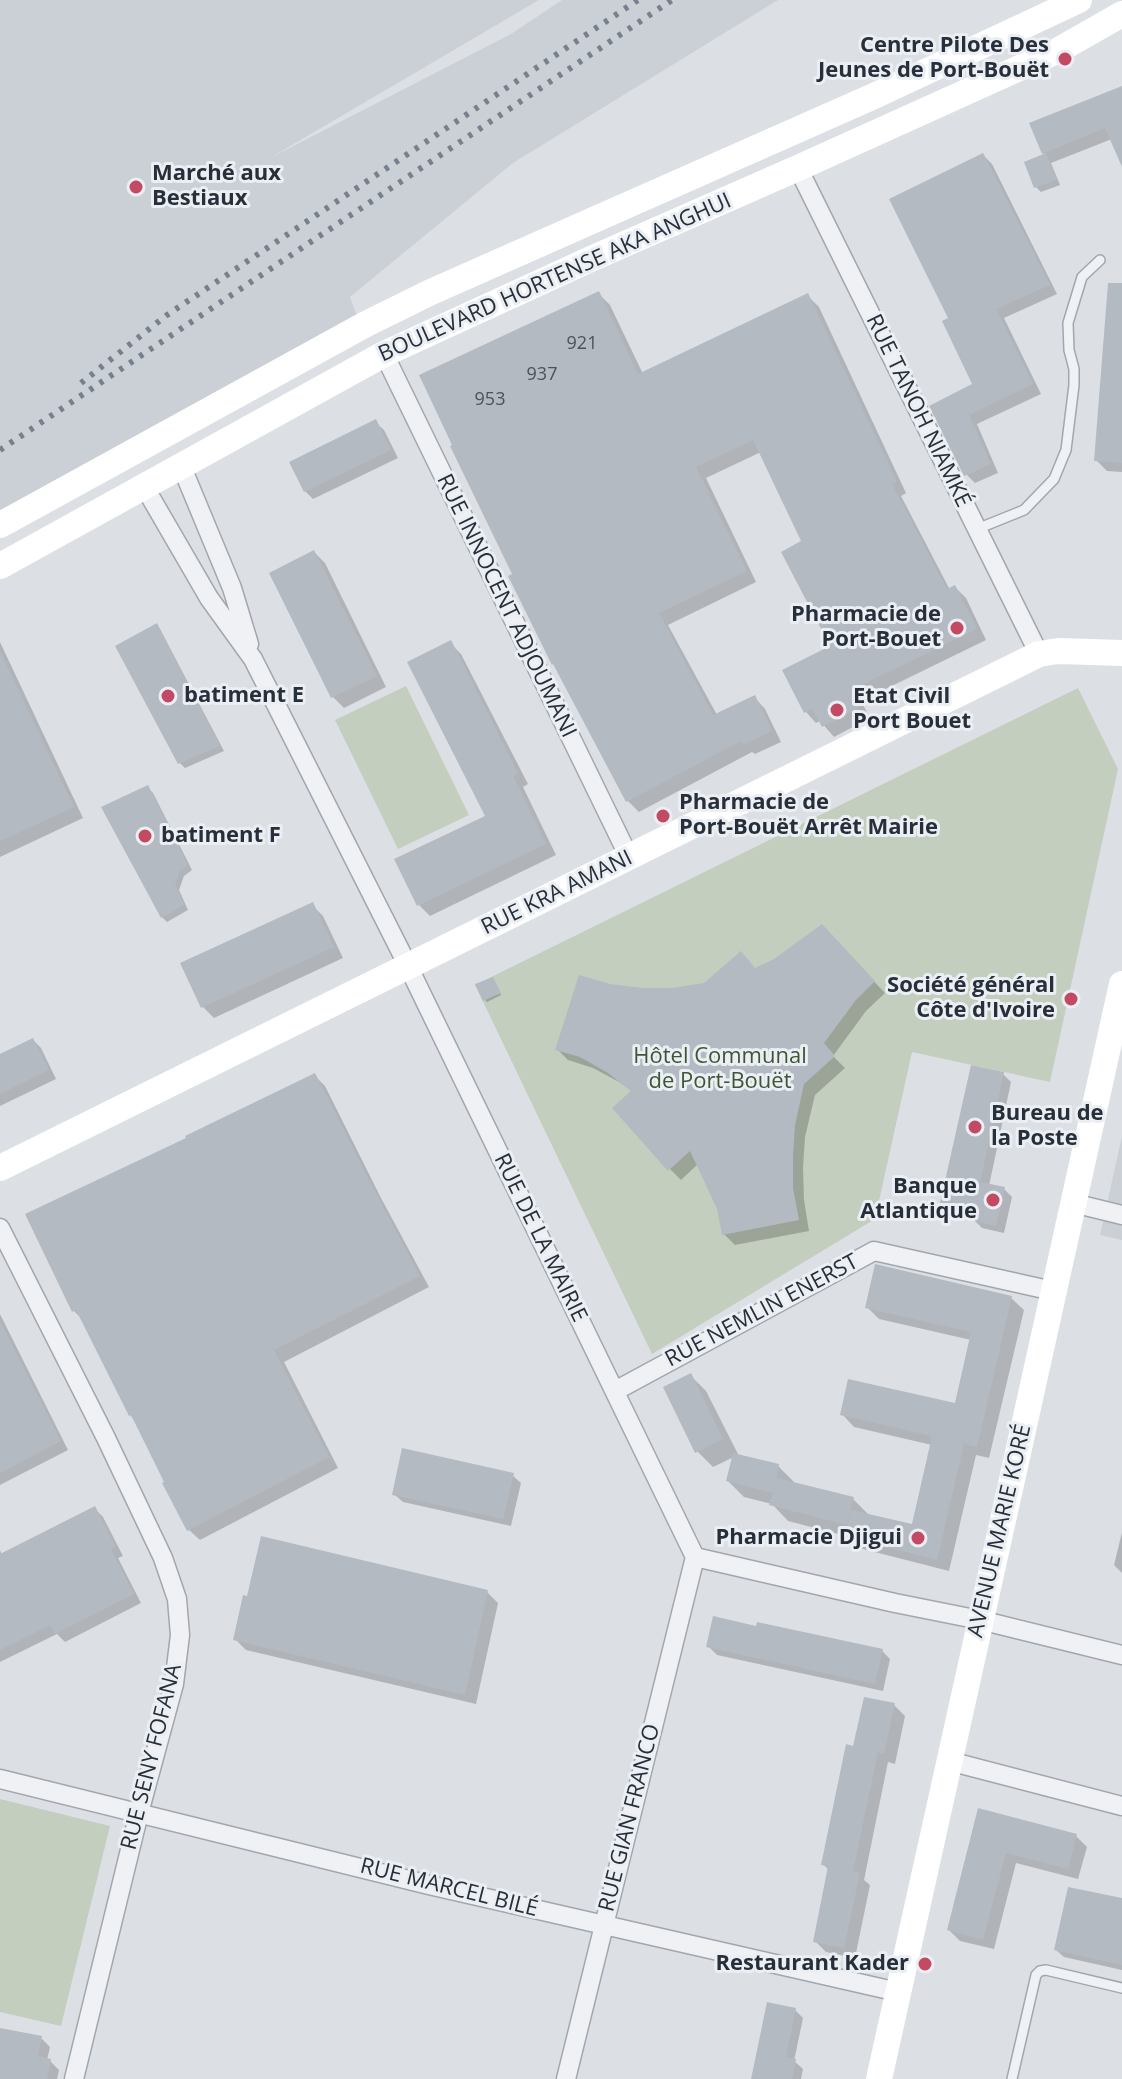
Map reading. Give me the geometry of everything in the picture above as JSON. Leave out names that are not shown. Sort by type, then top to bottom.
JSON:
[{"type":"main road","name":"BOULEVARD HORTENSE AKA ANGHUI","points":[[0,525],[366,324],[874,96],[1079,0]]},
{"type":"main road","name":"BOULEVARD HORTENSE AKA ANGHUI","points":[[0,566],[384,354],[1057,51],[1118,18]]},
{"type":"main road","name":"RUE KRA AMANI","points":[[0,1168],[1039,654],[1058,651],[1122,653]]},
{"type":"main road","name":"AVENUE MARIE KORÉ","points":[[879,2079],[1122,984]]},
{"type":"street","name":"RUE TANOH NIAMKÉ","points":[[798,168],[1039,654]]},
{"type":"street","name":"RUE INNOCENT ADJOUMANI","points":[[384,354],[629,857]]},
{"type":"street","name":"RUE DE LA MAIRIE","points":[[181,465],[232,588],[253,659]]},
{"type":"street","name":"RUE DE LA MAIRIE","points":[[144,486],[209,598],[253,659],[408,966],[695,1557]]},
{"type":"street","points":[[1073,1203],[1122,1215]]},
{"type":"street","name":"RUE SENY FOFANA","points":[[0,1228],[106,1438],[163,1558],[177,1599],[180,1635],[174,1684],[74,2079]]},
{"type":"street","name":"RUE NEMLIN ENERST","points":[[615,1391],[874,1251],[1053,1291]]},
{"type":"street","points":[[695,1557],[1122,1655]]},
{"type":"street","name":"RUE GIAN FRANCO","points":[[566,2079],[695,1557]]},
{"type":"street","points":[[949,1761],[1122,1806]]},
{"type":"street","name":"RUE MARCEL BILÉ","points":[[0,1779],[604,1926],[898,1992]]},
{"type":"lane","points":[[977,529],[1024,510],[1054,479],[1066,450],[1074,385],[1068,323],[1082,277],[1100,260]]},
{"type":"lane","points":[[1012,2079],[1036,1975],[1040,1971],[1122,1988]]},
{"type":"shaded area","points":[[0,0],[539,0],[270,158],[511,34],[562,0],[778,0],[513,163],[350,297],[363,332],[0,529]]},
{"type":"shaded area","points":[[1122,1136],[1122,1240],[1100,1235]]},
{"type":"green space","points":[[406,686],[469,815],[398,849],[335,720]]},
{"type":"green space","name":"Hôtel Communal de Port-Bouët","points":[[1078,688],[1118,769],[1050,1082],[912,1052],[875,1219],[652,1354],[475,985]]},
{"type":"green space","points":[[0,1799],[110,1826],[61,2026],[0,2012]]},
{"type":"building","points":[[1122,86],[1122,167],[1105,128],[1042,154],[1029,123]]},
{"type":"building","points":[[983,153],[1050,285],[996,309],[1033,384],[969,415],[991,464],[964,476],[929,406],[972,384],[942,321],[948,318],[889,199]]},
{"type":"building","points":[[1046,153],[1057,180],[1034,188],[1024,162]]},
{"type":"building","points":[[1108,283],[1122,283],[1122,463],[1094,461]]},
{"type":"building","points":[[599,291],[638,374],[808,293],[897,482],[892,484],[947,589],[955,585],[977,629],[851,690],[861,707],[822,727],[812,709],[804,713],[782,670],[830,646],[781,552],[801,541],[753,440],[696,467],[747,571],[659,613],[713,715],[755,695],[772,731],[743,745],[741,741],[626,802],[508,576],[512,574],[419,375]]},
{"type":"building","points":[[376,419],[391,450],[304,492],[289,462]]},
{"type":"building","points":[[314,550],[377,676],[331,698],[269,573]]},
{"type":"building","name":"batiment E","points":[[157,623],[220,746],[178,764],[115,646]]},
{"type":"building","points":[[451,640],[518,773],[513,776],[546,844],[417,906],[394,859],[485,816],[407,662]]},
{"type":"building","points":[[0,651],[74,807],[0,841]]},
{"type":"building","name":"batiment F","points":[[148,785],[188,865],[180,871],[175,884],[184,905],[161,918],[101,807]]},
{"type":"building","points":[[313,902],[334,947],[201,1008],[180,963]]},
{"type":"building","name":"Hôtel Communal de Port-Bouët","points":[[822,924],[875,981],[856,1000],[824,1043],[835,1056],[804,1084],[795,1125],[793,1156],[793,1188],[799,1220],[722,1235],[717,1209],[690,1151],[668,1171],[612,1108],[631,1091],[580,1057],[555,1050],[579,975],[610,984],[642,988],[672,988],[704,983],[741,951],[755,968],[774,959]]},
{"type":"building","points":[[493,977],[501,993],[483,1001],[475,984]]},
{"type":"building","points":[[33,1038],[49,1070],[0,1094],[0,1054]]},
{"type":"building","points":[[971,1065],[1004,1072],[980,1182],[1005,1187],[996,1226],[972,1220],[974,1210],[940,1203]]},
{"type":"building","points":[[315,1073],[420,1276],[274,1350],[329,1457],[187,1531],[131,1415],[76,1310],[72,1312],[25,1214]]},
{"type":"building","points":[[875,1264],[1012,1296],[977,1447],[964,1444],[937,1560],[845,1537],[851,1510],[912,1524],[932,1436],[840,1415],[848,1379],[955,1403],[971,1332],[865,1308]]},
{"type":"building","points":[[0,1321],[61,1441],[0,1473]]},
{"type":"building","points":[[691,1373],[723,1439],[695,1453],[663,1387]]},
{"type":"building","points":[[402,1448],[514,1473],[503,1519],[392,1495]]},
{"type":"building","points":[[733,1453],[779,1464],[776,1482],[777,1478],[854,1497],[847,1525],[769,1505],[773,1493],[726,1481]]},
{"type":"building","points":[[95,1506],[116,1547],[111,1549],[134,1594],[55,1634],[50,1625],[0,1650],[0,1554]]},
{"type":"building","points":[[261,1536],[488,1590],[465,1695],[233,1640]]},
{"type":"building","points":[[713,1616],[756,1626],[757,1622],[883,1649],[875,1684],[706,1647]]},
{"type":"building","points":[[864,1697],[895,1703],[884,1754],[878,1752],[853,1871],[860,1873],[844,1948],[813,1942],[828,1866],[821,1865],[846,1744],[853,1746]]},
{"type":"building","points":[[978,1808],[1077,1834],[1068,1869],[1006,1853],[983,1940],[947,1930]]},
{"type":"building","points":[[1068,1887],[1122,1898],[1122,1965],[1054,1950]]},
{"type":"building","points":[[767,2002],[796,2008],[786,2057],[796,2059],[792,2079],[751,2079]]},
{"type":"building","points":[[0,2028],[42,2036],[38,2056],[51,2059],[47,2079],[0,2079]]},
{"type":"railway","points":[[81,383],[167,315],[638,0]]},
{"type":"railway","points":[[0,450],[672,0]]},
{"type":"place","name":"Centre Pilote Des Jeunes de Port-Bouët","points":[[1065,59]]},
{"type":"place","name":"Marché aux Bestiaux","points":[[136,187]]},
{"type":"place","name":"Pharmacie de Port-Bouet","points":[[957,628]]},
{"type":"place","name":"batiment E","points":[[168,696]]},
{"type":"place","name":"Etat Civil Port Bouet","points":[[837,710]]},
{"type":"place","name":"Pharmacie de Port-Bouët Arrêt Mairie","points":[[663,816]]},
{"type":"place","name":"batiment F","points":[[145,836]]},
{"type":"place","name":"Société général Côte d'Ivoire","points":[[1071,999]]},
{"type":"place","name":"Bureau de la Poste","points":[[975,1127]]},
{"type":"place","name":"Banque Atlantique","points":[[993,1200]]},
{"type":"place","name":"Pharmacie Djigui","points":[[918,1538]]},
{"type":"place","name":"Restaurant Kader","points":[[925,1964]]}]
